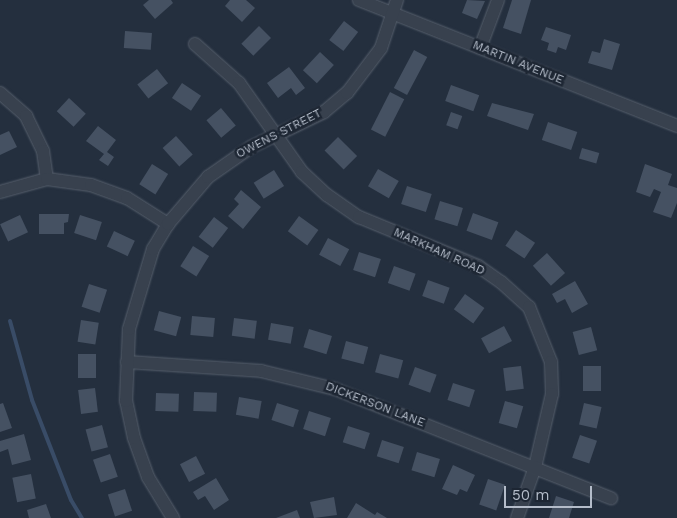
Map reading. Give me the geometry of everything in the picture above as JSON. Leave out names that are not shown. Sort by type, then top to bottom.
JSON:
[{"type":"street","name":"MARTIN AVENUE","points":[[359,0],[677,126]]},
{"type":"street","name":"OWENS STREET","points":[[173,518],[148,477],[134,438],[126,401],[126,362],[133,307],[153,249],[168,224],[208,177],[251,147],[324,112],[347,93],[381,48],[397,0]]},
{"type":"street","points":[[480,48],[498,0]]},
{"type":"street","name":"MARKHAM ROAD","points":[[195,44],[239,83],[302,172],[326,195],[359,218],[478,266],[501,282],[529,307],[551,362],[549,412],[535,467],[517,518]]},
{"type":"street","points":[[0,93],[26,116],[44,151],[47,179]]},
{"type":"street","points":[[0,192],[47,179],[91,185],[127,198],[168,224]]},
{"type":"street","name":"DICKERSON LANE","points":[[126,362],[261,371],[335,388],[611,498]]},
{"type":"building","points":[[149,0],[171,0],[173,3],[155,19],[143,5]]},
{"type":"building","points":[[230,0],[246,0],[255,8],[242,22],[225,6]]},
{"type":"building","points":[[467,0],[485,1],[477,19],[462,13]]},
{"type":"building","points":[[512,0],[531,0],[521,34],[503,28]]},
{"type":"building","points":[[344,21],[358,32],[343,51],[329,40]]},
{"type":"building","points":[[259,26],[271,38],[253,56],[241,44]]},
{"type":"building","points":[[546,27],[571,35],[566,50],[558,47],[556,53],[547,50],[549,43],[541,40]]},
{"type":"building","points":[[125,31],[152,33],[151,50],[124,48]]},
{"type":"building","points":[[604,39],[620,44],[612,70],[588,63],[592,51],[600,53]]},
{"type":"building","points":[[414,50],[427,57],[407,95],[394,88]]},
{"type":"building","points":[[320,52],[334,65],[317,83],[303,70]]},
{"type":"building","points":[[289,67],[305,88],[296,95],[291,88],[278,98],[267,83]]},
{"type":"building","points":[[157,69],[168,83],[148,99],[137,84]]},
{"type":"building","points":[[182,83],[201,96],[191,111],[172,98]]},
{"type":"building","points":[[451,85],[479,95],[473,111],[445,101]]},
{"type":"building","points":[[390,92],[404,99],[385,137],[371,129]]},
{"type":"building","points":[[69,98],[86,114],[74,127],[57,111]]},
{"type":"building","points":[[492,103],[534,114],[528,130],[487,116]]},
{"type":"building","points":[[221,108],[236,126],[221,138],[206,120]]},
{"type":"building","points":[[451,112],[462,116],[457,129],[446,125]]},
{"type":"building","points":[[548,122],[577,132],[571,150],[542,140]]},
{"type":"building","points":[[98,126],[116,140],[107,152],[114,157],[108,166],[99,160],[104,154],[86,141]]},
{"type":"building","points":[[9,131],[17,147],[0,155],[0,135]]},
{"type":"building","points":[[176,136],[193,155],[179,167],[163,148]]},
{"type":"building","points":[[338,137],[357,156],[344,170],[325,150]]},
{"type":"building","points":[[582,148],[599,153],[596,164],[579,159]]},
{"type":"building","points":[[152,164],[168,174],[155,194],[139,184]]},
{"type":"building","points":[[645,164],[672,174],[668,185],[677,188],[677,203],[671,218],[653,212],[661,192],[654,189],[650,197],[636,192]]},
{"type":"building","points":[[378,169],[399,181],[389,198],[368,186]]},
{"type":"building","points":[[274,170],[284,186],[264,199],[254,183]]},
{"type":"building","points":[[407,186],[432,194],[426,212],[401,204]]},
{"type":"building","points":[[241,190],[261,207],[243,229],[228,216],[239,204],[234,199]]},
{"type":"building","points":[[440,201],[463,208],[457,226],[434,219]]},
{"type":"building","points":[[473,213],[498,222],[492,240],[467,231]]},
{"type":"building","points":[[39,214],[69,214],[68,222],[64,223],[64,234],[39,234]]},
{"type":"building","points":[[20,215],[28,232],[8,242],[0,224]]},
{"type":"building","points":[[80,215],[102,222],[96,240],[74,233]]},
{"type":"building","points":[[299,216],[318,230],[307,245],[288,231]]},
{"type":"building","points":[[214,217],[228,228],[213,248],[199,237]]},
{"type":"building","points":[[516,230],[535,243],[524,259],[505,246]]},
{"type":"building","points":[[114,231],[135,241],[128,256],[107,246]]},
{"type":"building","points":[[328,238],[349,249],[340,266],[319,255]]},
{"type":"building","points":[[193,246],[209,256],[196,276],[180,266]]},
{"type":"building","points":[[359,252],[381,259],[375,277],[353,270]]},
{"type":"building","points":[[547,253],[565,273],[551,286],[533,266]]},
{"type":"building","points":[[394,266],[416,274],[409,291],[388,283]]},
{"type":"building","points":[[428,280],[450,288],[444,304],[422,296]]},
{"type":"building","points":[[575,281],[588,304],[572,313],[565,299],[557,303],[552,294]]},
{"type":"building","points":[[89,284],[107,290],[100,313],[82,307]]},
{"type":"building","points":[[465,294],[484,308],[473,323],[454,309]]},
{"type":"building","points":[[159,311],[181,317],[176,336],[154,330]]},
{"type":"building","points":[[192,316],[215,318],[213,337],[190,335]]},
{"type":"building","points":[[234,318],[257,321],[255,339],[232,336]]},
{"type":"building","points":[[81,320],[99,323],[95,345],[78,342]]},
{"type":"building","points":[[271,323],[294,327],[291,344],[268,340]]},
{"type":"building","points":[[504,326],[512,341],[489,353],[481,338]]},
{"type":"building","points":[[591,327],[597,350],[579,355],[573,332]]},
{"type":"building","points":[[309,329],[332,336],[326,354],[303,347]]},
{"type":"building","points":[[346,341],[368,347],[364,364],[341,358]]},
{"type":"building","points":[[78,354],[96,354],[96,378],[78,378]]},
{"type":"building","points":[[380,354],[403,360],[398,379],[375,372]]},
{"type":"building","points":[[521,366],[524,389],[506,391],[503,368]]},
{"type":"building","points":[[583,366],[601,366],[601,391],[583,391]]},
{"type":"building","points":[[415,367],[437,375],[430,393],[409,385]]},
{"type":"building","points":[[453,383],[475,390],[469,407],[447,400]]},
{"type":"building","points":[[95,388],[98,412],[81,414],[78,390]]},
{"type":"building","points":[[194,392],[217,393],[216,412],[193,411]]},
{"type":"building","points":[[156,393],[179,394],[178,412],[155,411]]},
{"type":"building","points":[[239,397],[262,401],[259,419],[236,415]]},
{"type":"building","points":[[505,401],[523,406],[517,428],[499,423]]},
{"type":"building","points":[[3,403],[12,428],[0,432],[0,404]]},
{"type":"building","points":[[277,403],[299,410],[293,427],[271,420]]},
{"type":"building","points":[[584,403],[602,407],[597,428],[579,424]]},
{"type":"building","points":[[309,411],[331,418],[325,436],[303,429]]},
{"type":"building","points":[[102,425],[108,447],[92,452],[86,429]]},
{"type":"building","points":[[348,426],[370,433],[365,449],[343,442]]},
{"type":"building","points":[[24,434],[31,460],[12,465],[8,449],[0,452],[0,441]]},
{"type":"building","points":[[580,435],[597,441],[589,464],[572,458]]},
{"type":"building","points":[[382,440],[404,447],[399,463],[377,456]]},
{"type":"building","points":[[417,452],[440,459],[434,477],[411,470]]},
{"type":"building","points":[[110,454],[118,477],[101,483],[93,460]]},
{"type":"building","points":[[196,456],[205,474],[189,482],[180,464]]},
{"type":"building","points":[[453,465],[475,475],[467,492],[460,489],[457,495],[442,489]]},
{"type":"building","points":[[31,474],[36,499],[17,502],[12,478]]},
{"type":"building","points":[[216,478],[229,500],[214,510],[205,496],[198,500],[193,492]]},
{"type":"building","points":[[488,479],[505,485],[496,510],[479,505]]},
{"type":"building","points":[[125,489],[132,511],[115,516],[108,495]]},
{"type":"building","points":[[556,496],[574,502],[569,518],[549,518]]},
{"type":"building","points":[[334,497],[337,515],[314,518],[310,502]]},
{"type":"building","points":[[356,503],[375,515],[377,512],[387,518],[347,518]]},
{"type":"building","points":[[46,504],[51,518],[29,518],[27,510]]},
{"type":"building","points":[[297,510],[300,518],[276,518]]},
{"type":"waterway","points":[[10,321],[32,400],[71,500],[82,518]]}]
